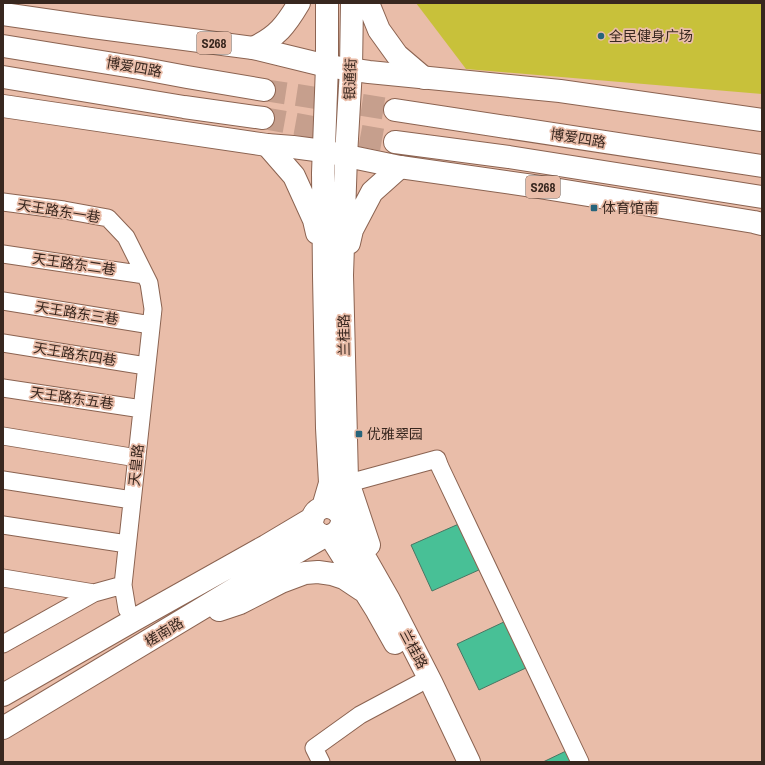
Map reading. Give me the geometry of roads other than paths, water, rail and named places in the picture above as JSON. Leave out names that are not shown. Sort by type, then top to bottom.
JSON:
[{"type":"main road","points":[[253,48],[265,43],[280,31],[299,3]]},
{"type":"main road","name":"银通街","points":[[323,151],[327,66],[327,3]]},
{"type":"main road","name":"银通街","points":[[346,156],[351,69],[352,3]]},
{"type":"main road","points":[[368,3],[379,30],[397,55],[424,78]]},
{"type":"main road","name":"S268","points":[[3,14],[253,48],[327,66],[369,72],[560,92],[762,120]]},
{"type":"main road","name":"博爱四路","points":[[3,46],[264,90]]},
{"type":"main road","points":[[3,77],[184,107],[263,118]]},
{"type":"main road","name":"S268","points":[[3,106],[267,145],[323,151],[400,167],[540,187],[760,223]]},
{"type":"main road","name":"博爱四路","points":[[395,110],[762,166]]},
{"type":"main road","name":"S268","points":[[395,142],[509,157],[762,197]]},
{"type":"main road","points":[[267,145],[294,176],[314,220],[333,275]]},
{"type":"main road","name":"兰桂路","points":[[323,151],[333,275],[335,475],[329,521],[365,592],[418,684],[455,762]]},
{"type":"main road","name":"兰桂路","points":[[333,275],[346,156]]},
{"type":"main road","points":[[333,275],[352,230],[372,192],[400,167]]},
{"type":"main road","points":[[266,546],[307,508],[319,489],[335,475],[364,531],[389,600]]},
{"type":"main road","name":"兰桂路","points":[[329,521],[389,600],[431,682],[469,762]]},
{"type":"main road","name":"槎南路","points":[[3,695],[266,546],[329,521]]},
{"type":"main road","name":"槎南路","points":[[3,728],[174,625],[329,521]]},
{"type":"main road","points":[[174,625],[240,603],[281,582],[305,573],[318,572],[332,574],[344,578],[365,592]]},
{"type":"main road","points":[[131,622],[144,622],[151,626],[149,638],[142,645]]},
{"type":"street","name":"天王路东一巷","points":[[3,202],[64,210],[108,218],[126,237],[150,283],[152,317]]},
{"type":"street","name":"天王路东二巷","points":[[3,254],[146,275]]},
{"type":"street","name":"天王路东三巷","points":[[3,301],[152,317]]},
{"type":"street","name":"天皇路","points":[[131,622],[123,585],[152,317]]},
{"type":"street","name":"天王路东四巷","points":[[3,343],[146,366]]},
{"type":"street","name":"天王路东五巷","points":[[3,388],[142,409]]},
{"type":"street","points":[[3,436],[137,458]]},
{"type":"street","points":[[335,475],[360,480],[437,459],[580,762]]},
{"type":"street","points":[[3,480],[132,500]]},
{"type":"street","points":[[3,525],[127,544]]},
{"type":"street","points":[[3,578],[94,593]]},
{"type":"street","points":[[3,592],[22,581]]},
{"type":"street","points":[[3,644],[94,593],[123,585]]},
{"type":"street","points":[[321,762],[314,748],[360,715],[418,684]]},
{"type":"tunnel","points":[[264,90],[395,110]]},
{"type":"tunnel","points":[[263,118],[395,142]]},
{"type":"place","name":"全民健身广场","points":[[601,36]]},
{"type":"place","name":"体育馆南","points":[[594,208]]},
{"type":"place","name":"优雅翠园","points":[[359,434]]}]
